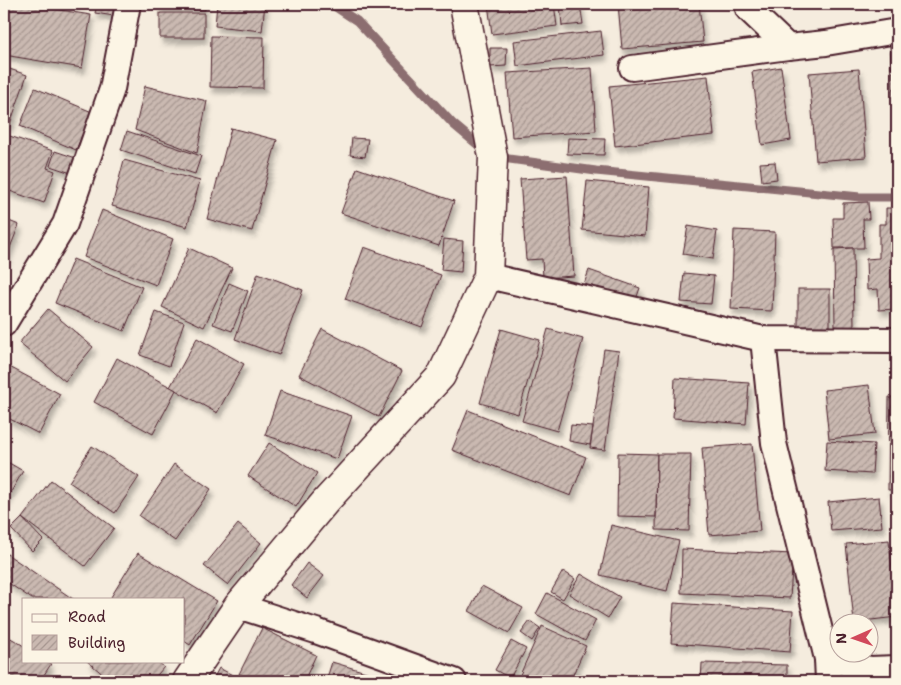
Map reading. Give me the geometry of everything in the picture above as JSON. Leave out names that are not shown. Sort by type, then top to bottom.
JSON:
[{"type":"street","points":[[4,324],[65,224],[112,89],[128,4]]},
{"type":"street","points":[[187,681],[238,606],[325,502],[441,376],[488,276],[493,157],[464,4]]},
{"type":"street","points":[[746,4],[748,9],[788,47]]},
{"type":"street","points":[[632,68],[788,47],[826,44],[897,31]]},
{"type":"street","points":[[488,276],[763,339],[897,340]]},
{"type":"street","points":[[763,339],[774,443],[827,670],[897,668]]},
{"type":"street","points":[[238,606],[316,631],[454,681]]},
{"type":"building","points":[[4,4],[23,4],[91,15],[82,68],[4,55]]},
{"type":"building","points":[[97,4],[117,4],[114,16],[95,13]]},
{"type":"building","points":[[158,4],[205,4],[205,10],[158,9]]},
{"type":"building","points":[[217,4],[265,4],[262,31],[215,26]]},
{"type":"building","points":[[488,4],[554,4],[557,26],[492,34]]},
{"type":"building","points":[[560,4],[580,4],[583,24],[562,26]]},
{"type":"building","points":[[618,4],[699,4],[703,42],[622,49]]},
{"type":"building","points":[[160,13],[204,13],[204,38],[160,38]]},
{"type":"building","points":[[601,31],[604,55],[517,66],[514,41]]},
{"type":"building","points":[[211,36],[264,37],[263,88],[210,87]]},
{"type":"building","points":[[890,42],[897,42],[897,68],[891,68]]},
{"type":"building","points":[[490,48],[507,48],[506,66],[490,67]]},
{"type":"building","points":[[4,67],[27,75],[9,127],[4,125]]},
{"type":"building","points":[[781,67],[791,140],[762,145],[752,72]]},
{"type":"building","points":[[592,68],[596,131],[512,137],[507,73]]},
{"type":"building","points":[[859,69],[866,157],[816,161],[809,73]]},
{"type":"building","points":[[892,72],[897,72],[897,97],[893,97]]},
{"type":"building","points":[[708,76],[714,135],[615,146],[609,86]]},
{"type":"building","points":[[145,86],[207,101],[197,153],[135,130]]},
{"type":"building","points":[[35,88],[92,112],[76,150],[20,126]]},
{"type":"building","points":[[231,128],[277,140],[252,231],[207,219]]},
{"type":"building","points":[[127,131],[201,156],[195,174],[121,150]]},
{"type":"building","points":[[4,134],[53,151],[47,168],[55,171],[44,203],[4,189]]},
{"type":"building","points":[[352,138],[368,139],[365,157],[350,155]]},
{"type":"building","points":[[568,138],[605,139],[604,155],[567,154]]},
{"type":"building","points":[[55,151],[76,158],[71,173],[50,166]]},
{"type":"building","points":[[124,160],[200,181],[187,227],[112,206]]},
{"type":"building","points":[[775,162],[777,179],[762,181],[760,163]]},
{"type":"building","points":[[357,168],[454,201],[439,246],[341,213]]},
{"type":"building","points":[[567,176],[574,276],[543,278],[542,259],[526,260],[520,179]]},
{"type":"building","points":[[587,181],[649,187],[645,236],[582,230]]},
{"type":"building","points":[[868,202],[869,219],[863,219],[864,248],[834,248],[833,218],[843,218],[843,203]]},
{"type":"building","points":[[886,208],[897,208],[897,309],[879,310],[878,289],[867,290],[866,259],[879,258],[879,224],[886,224]]},
{"type":"building","points":[[102,210],[173,239],[156,285],[84,257]]},
{"type":"building","points":[[4,219],[19,225],[4,263]]},
{"type":"building","points":[[688,226],[717,231],[713,259],[683,254]]},
{"type":"building","points":[[734,230],[775,232],[772,311],[731,309]]},
{"type":"building","points":[[444,239],[463,241],[461,272],[441,270]]},
{"type":"building","points":[[364,247],[441,275],[422,327],[345,299]]},
{"type":"building","points":[[189,248],[232,268],[204,327],[162,307]]},
{"type":"building","points":[[853,248],[854,329],[835,330],[834,249]]},
{"type":"building","points":[[73,259],[142,287],[124,331],[55,303]]},
{"type":"building","points":[[589,270],[640,288],[634,305],[583,287]]},
{"type":"building","points":[[258,273],[303,290],[279,355],[235,339]]},
{"type":"building","points":[[684,273],[714,276],[711,304],[681,302]]},
{"type":"building","points":[[229,283],[248,291],[232,331],[213,324]]},
{"type":"building","points":[[798,289],[830,289],[830,329],[798,329]]},
{"type":"building","points":[[48,309],[93,347],[65,381],[19,343]]},
{"type":"building","points":[[156,312],[184,322],[169,366],[140,355]]},
{"type":"building","points":[[322,329],[402,371],[379,417],[299,375]]},
{"type":"building","points":[[501,329],[540,340],[518,414],[480,403]]},
{"type":"building","points":[[548,329],[583,339],[557,431],[522,421]]},
{"type":"building","points":[[197,338],[244,364],[217,413],[170,387]]},
{"type":"building","points":[[604,349],[619,351],[605,450],[590,448]]},
{"type":"building","points":[[117,358],[176,390],[153,434],[94,402]]},
{"type":"building","points":[[4,364],[60,394],[39,434],[4,416]]},
{"type":"building","points":[[675,378],[749,383],[746,424],[673,418]]},
{"type":"building","points":[[869,385],[875,434],[829,439],[824,390]]},
{"type":"building","points":[[280,391],[352,416],[337,459],[265,435]]},
{"type":"building","points":[[889,397],[897,397],[897,490],[888,490]]},
{"type":"building","points":[[468,410],[586,457],[571,496],[452,450]]},
{"type":"building","points":[[571,425],[593,427],[590,445],[569,441]]},
{"type":"building","points":[[827,441],[874,444],[872,474],[825,471]]},
{"type":"building","points":[[269,443],[317,473],[296,507],[248,476]]},
{"type":"building","points":[[752,444],[760,531],[709,535],[702,448]]},
{"type":"building","points":[[92,446],[139,477],[115,513],[69,482]]},
{"type":"building","points":[[618,453],[657,454],[656,517],[617,516]]},
{"type":"building","points":[[657,454],[691,454],[689,531],[656,530]]},
{"type":"building","points":[[4,460],[23,471],[4,504]]},
{"type":"building","points":[[174,464],[211,489],[175,541],[139,516]]},
{"type":"building","points":[[51,480],[114,528],[85,566],[22,518]]},
{"type":"building","points":[[879,497],[882,527],[831,531],[828,502]]},
{"type":"building","points":[[22,518],[43,540],[32,551],[11,529]]},
{"type":"building","points":[[238,524],[261,543],[228,585],[204,566]]},
{"type":"building","points":[[611,525],[679,541],[667,591],[600,575]]},
{"type":"building","points":[[889,540],[897,617],[878,619],[878,612],[853,612],[846,544]]},
{"type":"building","points":[[682,549],[793,554],[790,598],[681,593]]},
{"type":"building","points":[[4,552],[72,598],[31,598],[4,580]]},
{"type":"building","points":[[138,553],[217,601],[190,645],[185,642],[185,598],[111,597]]},
{"type":"building","points":[[307,563],[324,576],[307,598],[291,585]]},
{"type":"building","points":[[563,571],[575,579],[563,599],[551,592]]},
{"type":"building","points":[[581,574],[620,597],[608,618],[569,594]]},
{"type":"building","points":[[482,586],[523,608],[509,633],[469,611]]},
{"type":"building","points":[[547,593],[596,620],[585,641],[536,614]]},
{"type":"building","points":[[674,603],[793,611],[790,652],[671,643]]},
{"type":"building","points":[[530,621],[540,628],[532,641],[521,633]]},
{"type":"building","points":[[542,626],[586,646],[570,681],[529,681],[519,677]]},
{"type":"building","points":[[262,628],[316,655],[304,681],[254,681],[239,674]]},
{"type":"building","points":[[4,634],[22,645],[22,662],[48,662],[51,664],[40,681],[4,681]]},
{"type":"building","points":[[511,641],[526,649],[510,678],[495,670]]},
{"type":"building","points":[[88,662],[158,662],[164,667],[152,681],[111,681]]},
{"type":"building","points":[[332,662],[376,675],[374,681],[326,681]]},
{"type":"building","points":[[702,663],[787,665],[787,681],[701,681]]},
{"type":"building","points":[[219,668],[244,681],[212,681]]},
{"type":"waterway","points":[[331,4],[357,21],[453,124],[484,150]]},
{"type":"waterway","points":[[495,157],[596,171],[860,197],[897,197]]}]
